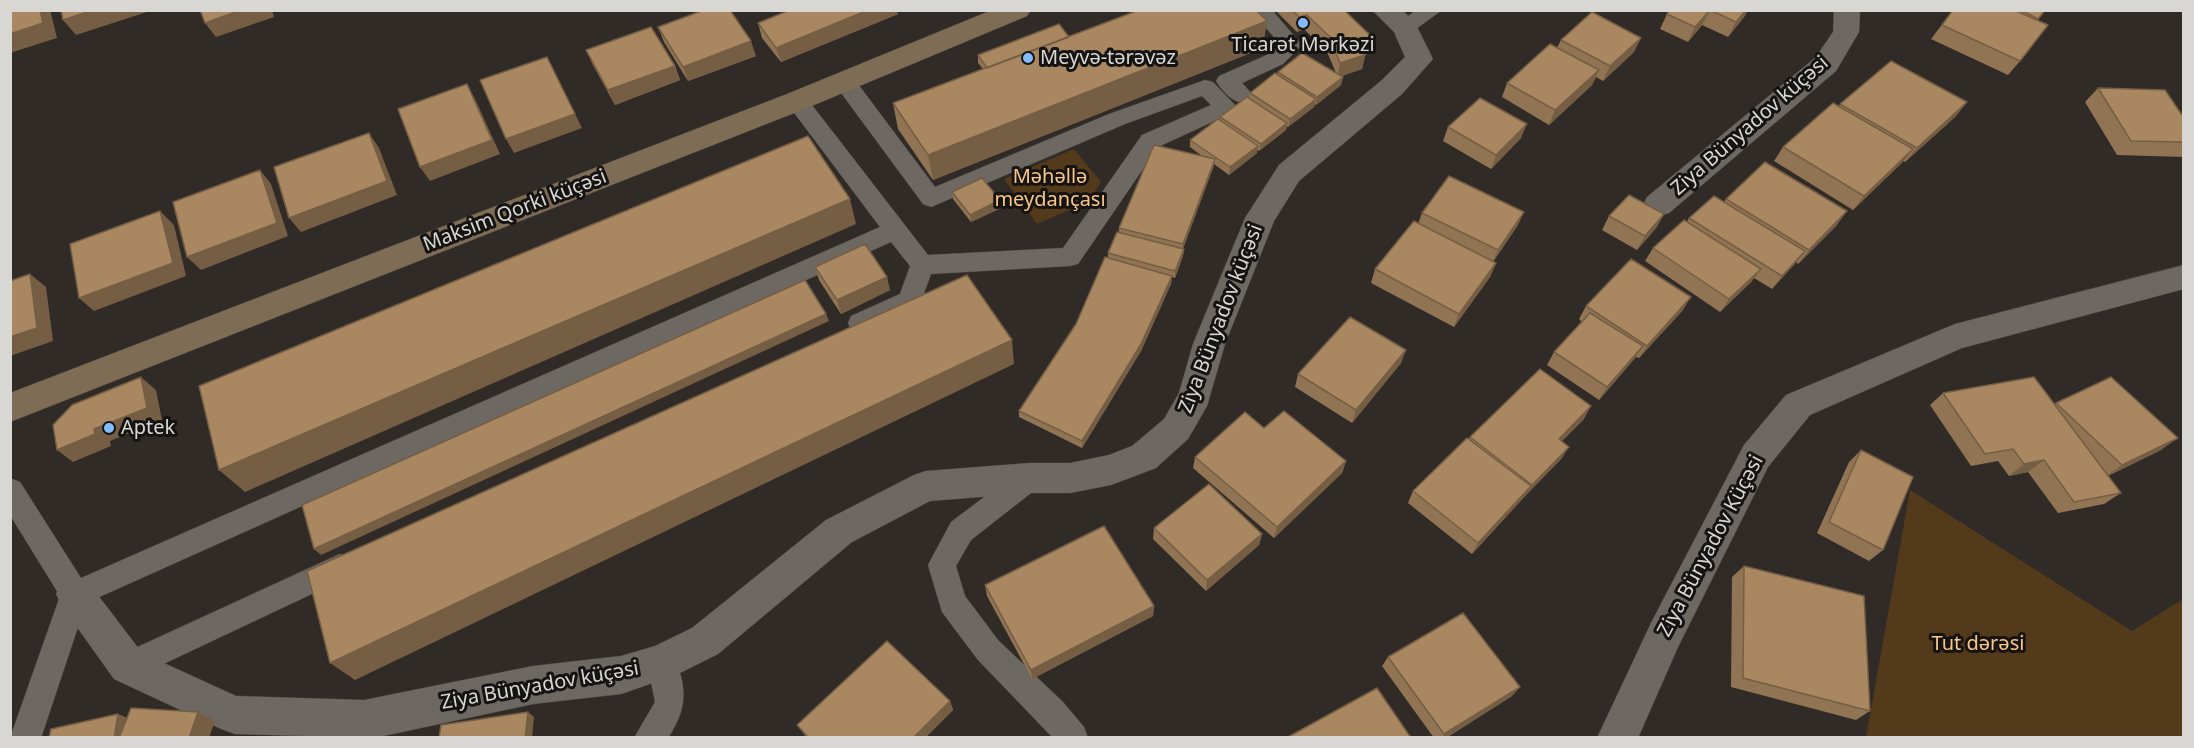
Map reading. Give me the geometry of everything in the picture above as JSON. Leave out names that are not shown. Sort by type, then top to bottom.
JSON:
[{"type":"main road","name":"Maksim Qorki küçəsi","points":[[10,408],[797,101],[1018,10]]},
{"type":"street","name":"Ziya Bünyadov küçəsi","points":[[1658,205],[1826,64],[1846,32],[1847,10]]},
{"type":"street","name":"Ziya Bünyadov küçəsi","points":[[75,594],[129,666],[235,715],[364,720],[533,685],[621,675],[662,662],[705,641],[839,531],[926,486],[1030,477],[1070,478],[1111,470],[1144,457],[1176,429],[1195,396],[1209,344],[1260,218],[1289,172],[1392,87],[1419,59],[1395,19]]},
{"type":"street","name":"Ziya Bünyadov Küçəsi","points":[[1617,738],[1665,634],[1756,456],[1798,405],[1954,337],[2184,277]]},
{"type":"lane","points":[[1244,97],[1227,81],[1276,59],[1292,45],[1260,10]]},
{"type":"lane","points":[[1395,19],[1432,10]]},
{"type":"lane","points":[[844,81],[931,198],[1117,118],[1205,87],[1226,107],[1150,141],[1070,257],[922,265]]},
{"type":"lane","points":[[797,101],[897,229],[922,265]]},
{"type":"lane","points":[[25,738],[44,677],[75,594],[897,229]]},
{"type":"lane","points":[[834,336],[910,300],[922,265]]},
{"type":"lane","points":[[1030,477],[961,531],[942,565],[952,602],[988,650],[1052,713],[1073,738]]},
{"type":"lane","points":[[10,490],[75,594]]},
{"type":"lane","points":[[129,666],[367,554]]},
{"type":"lane","points":[[649,738],[665,716],[672,697],[662,662]]},
{"type":"lane","points":[[10,719],[44,677]]},
{"type":"green space","name":"Məhəllə meydançası","points":[[1074,149],[1101,182],[1088,202],[1037,224],[1004,179]]},
{"type":"green space","name":"Tut dərəsi","points":[[1910,490],[2132,631],[2183,599],[2183,737],[1866,737]]},
{"type":"building","points":[[10,10],[40,10],[43,23],[10,34]]},
{"type":"building","points":[[61,10],[93,10],[63,20]]},
{"type":"building","points":[[200,10],[241,10],[205,23]]},
{"type":"building","points":[[704,10],[730,10],[751,41],[683,67],[658,27]]},
{"type":"building","points":[[790,10],[868,10],[776,48],[758,23]]},
{"type":"building","points":[[1139,10],[1256,10],[1267,21],[928,155],[893,103]]},
{"type":"building","points":[[1292,10],[1344,10],[1372,37],[1362,51],[1365,55],[1340,63],[1330,37],[1307,15],[1299,17]]},
{"type":"building","points":[[1670,10],[1710,10],[1695,27],[1667,14]]},
{"type":"building","points":[[1710,10],[1746,10],[1736,22]]},
{"type":"building","points":[[1953,10],[2014,10],[2048,25],[2020,61],[1942,25]]},
{"type":"building","points":[[2021,10],[2045,10],[2038,19]]},
{"type":"building","points":[[1592,12],[1641,38],[1610,66],[1561,40]]},
{"type":"building","points":[[1059,24],[1069,37],[987,68],[978,55]]},
{"type":"building","points":[[651,27],[675,66],[608,90],[586,50]]},
{"type":"building","points":[[1550,44],[1599,70],[1555,110],[1507,83]]},
{"type":"building","points":[[1302,53],[1343,77],[1317,97],[1278,72]]},
{"type":"building","points":[[547,57],[575,114],[506,139],[480,80]]},
{"type":"building","points":[[1891,61],[1967,102],[1917,148],[1840,104]]},
{"type":"building","points":[[1275,73],[1316,99],[1290,119],[1250,93]]},
{"type":"building","points":[[467,84],[492,140],[420,167],[398,109]]},
{"type":"building","points":[[2098,88],[2165,90],[2184,118],[2184,142],[2131,141]]},
{"type":"building","points":[[1247,97],[1287,123],[1261,144],[1220,117]]},
{"type":"building","points":[[1480,98],[1527,124],[1496,155],[1448,127]]},
{"type":"building","points":[[1833,103],[1913,149],[1864,196],[1783,147]]},
{"type":"building","points":[[1218,119],[1258,146],[1230,167],[1190,140]]},
{"type":"building","points":[[369,133],[387,181],[289,218],[274,167]]},
{"type":"building","points":[[808,136],[850,199],[219,470],[199,386]]},
{"type":"building","points":[[1154,145],[1215,159],[1183,244],[1119,228]]},
{"type":"building","points":[[1765,162],[1847,211],[1809,250],[1726,199]]},
{"type":"building","points":[[260,170],[277,223],[187,257],[173,202]]},
{"type":"building","points":[[1449,176],[1524,212],[1498,250],[1422,213]]},
{"type":"building","points":[[982,178],[1000,200],[970,215],[952,192]]},
{"type":"building","points":[[1629,195],[1664,214],[1645,236],[1609,216]]},
{"type":"building","points":[[1714,196],[1805,251],[1782,276],[1689,218]]},
{"type":"building","points":[[160,211],[173,263],[79,298],[70,244]]},
{"type":"building","points":[[1684,220],[1761,269],[1729,299],[1653,248]]},
{"type":"building","points":[[1414,221],[1496,263],[1459,314],[1375,269]]},
{"type":"building","points":[[1117,232],[1184,249],[1175,271],[1108,253]]},
{"type":"building","points":[[865,244],[887,277],[837,300],[815,267]]},
{"type":"building","points":[[1105,257],[1172,276],[1141,344],[1082,441],[1019,411],[1076,324]]},
{"type":"building","points":[[1631,259],[1691,297],[1647,346],[1586,306]]},
{"type":"building","points":[[30,274],[37,328],[10,337],[10,281]]},
{"type":"building","points":[[967,275],[1012,340],[330,663],[307,571]]},
{"type":"building","points":[[805,280],[826,314],[314,549],[302,505]]},
{"type":"building","points":[[1590,313],[1643,346],[1607,387],[1554,352]]},
{"type":"building","points":[[1350,317],[1406,350],[1356,410],[1298,374]]},
{"type":"building","points":[[1540,369],[1591,406],[1559,439],[1569,447],[1532,485],[1470,437]]},
{"type":"building","points":[[141,377],[147,408],[94,429],[95,434],[57,450],[53,425],[72,405]]},
{"type":"building","points":[[2034,377],[2121,493],[2074,502],[2044,460],[2024,464],[2013,449],[1985,454],[1943,393]]},
{"type":"building","points":[[2111,377],[2178,438],[2122,465],[2056,403]]},
{"type":"building","points":[[1284,411],[1346,461],[1277,527],[1195,457],[1245,412],[1264,428]]},
{"type":"building","points":[[1467,438],[1531,486],[1478,543],[1413,491]]},
{"type":"building","points":[[1861,450],[1913,477],[1883,550],[1829,522]]},
{"type":"building","points":[[1209,484],[1262,534],[1207,580],[1154,528]]},
{"type":"building","points":[[1104,526],[1154,606],[1031,670],[985,585]]},
{"type":"building","points":[[1744,566],[1864,596],[1870,711],[1743,678]]},
{"type":"building","points":[[1463,613],[1520,687],[1444,734],[1388,657]]},
{"type":"building","points":[[887,641],[950,701],[913,738],[809,738],[797,725]]},
{"type":"building","points":[[1377,688],[1411,738],[1288,737]]},
{"type":"building","points":[[131,708],[198,712],[189,738],[119,738]]},
{"type":"building","points":[[528,712],[525,738],[439,738],[441,725]]},
{"type":"building","points":[[118,714],[114,738],[49,738],[51,729]]},
{"type":"place","name":"Ticarət Mərkəzi","points":[[1303,23]]},
{"type":"place","name":"Meyvə-tərəvəz","points":[[1028,58]]},
{"type":"place","name":"Aptek","points":[[109,428]]}]
